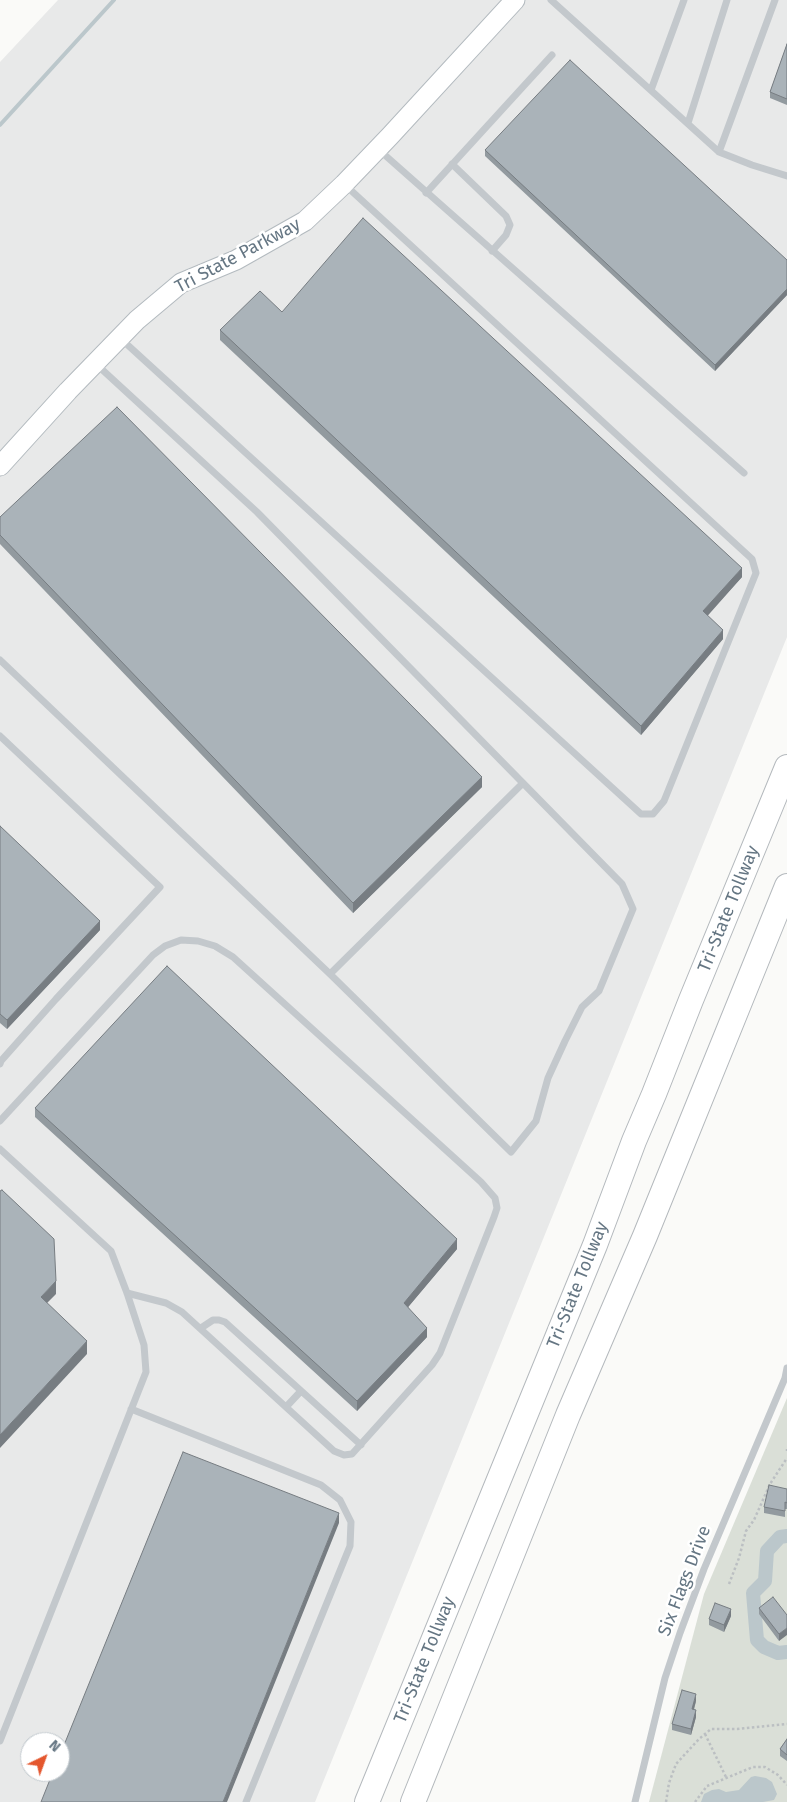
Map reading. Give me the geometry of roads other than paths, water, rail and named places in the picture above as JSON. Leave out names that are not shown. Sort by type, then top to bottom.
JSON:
[{"type":"highway","name":"Tri-State Tollway","points":[[367,1802],[595,1245],[634,1141],[787,766]]},
{"type":"highway","points":[[413,1802],[565,1424],[646,1236],[787,886]]},
{"type":"street","name":"Tri State Parkway","points":[[0,466],[137,320],[181,283],[236,260],[305,221],[378,149],[514,0]]},
{"type":"lane","points":[[551,0],[719,152],[787,176]]},
{"type":"lane","points":[[651,90],[684,0]]},
{"type":"lane","points":[[688,123],[727,0]]},
{"type":"lane","points":[[719,152],[775,0]]},
{"type":"lane","points":[[426,193],[552,55]]},
{"type":"lane","points":[[378,149],[744,473]]},
{"type":"lane","points":[[452,164],[506,216],[510,225],[506,235],[492,251]]},
{"type":"lane","points":[[120,338],[641,814],[653,814],[664,802],[756,573],[752,559],[344,184]]},
{"type":"lane","points":[[0,660],[330,974],[511,1152],[536,1121],[548,1078],[582,1007],[599,991],[633,909],[622,884],[258,512],[95,363]]},
{"type":"lane","points":[[0,736],[160,887],[0,1062]]},
{"type":"lane","points":[[330,974],[523,783]]},
{"type":"lane","points":[[0,1121],[153,955],[166,946],[181,940],[198,940],[215,946],[233,957],[481,1182],[495,1198],[497,1208],[494,1217],[440,1353],[432,1365],[352,1454],[344,1455],[334,1451],[182,1312],[166,1303],[127,1292]]},
{"type":"lane","points":[[0,1149],[111,1251],[127,1292],[144,1345],[146,1372],[0,1740]]},
{"type":"lane","points":[[201,1328],[213,1320],[225,1322],[361,1444]]},
{"type":"lane","name":"Six Flags Drive","points":[[634,1802],[665,1678],[680,1633],[704,1569],[786,1376],[787,1368]]},
{"type":"lane","points":[[286,1407],[301,1391]]},
{"type":"lane","points":[[131,1409],[320,1485],[340,1500],[350,1522],[350,1546],[246,1802]]},
{"type":"waterway","points":[[0,125],[114,0]]},
{"type":"waterway","points":[[787,1536],[780,1537],[767,1551],[765,1581],[753,1593],[757,1640],[764,1647],[778,1653],[787,1652]]}]
